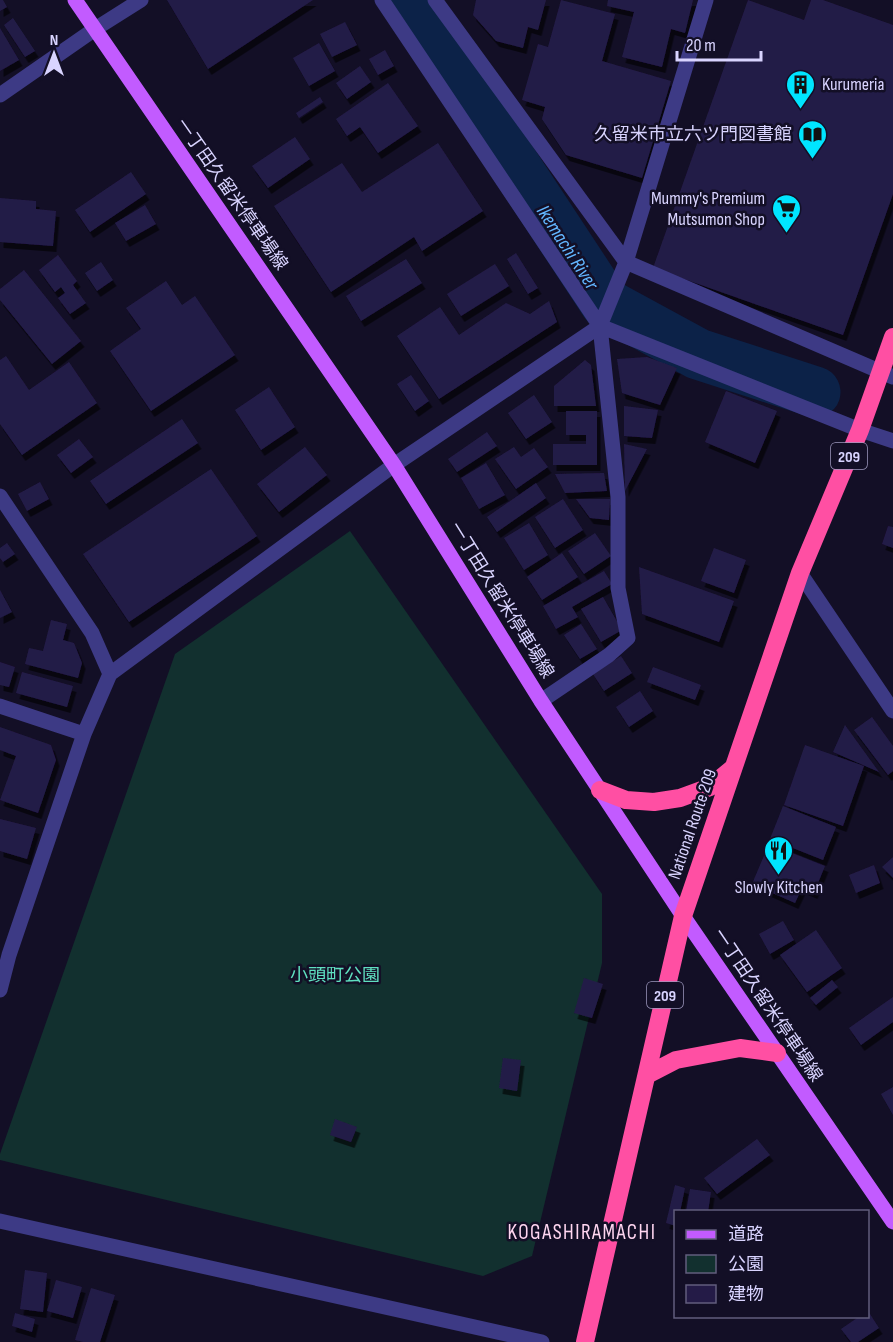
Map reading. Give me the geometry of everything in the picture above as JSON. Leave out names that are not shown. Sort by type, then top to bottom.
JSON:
[{"type":"highway","name":"National Route 209","points":[[585,1342],[683,916],[800,573],[860,430],[887,375],[893,337]]},
{"type":"highway","points":[[600,790],[626,800],[654,802],[680,798],[710,787],[733,768]]},
{"type":"highway","points":[[647,1075],[676,1060],[740,1048],[777,1053]]},
{"type":"main road","name":"一丁田久留米停車場線","points":[[75,0],[394,465],[542,701],[683,916],[893,1222]]},
{"type":"street","points":[[0,96],[95,29],[141,0]]},
{"type":"street","points":[[382,0],[600,326],[618,497],[618,588],[628,638],[609,655],[542,701]]},
{"type":"street","points":[[435,0],[626,262],[887,375]]},
{"type":"street","points":[[0,990],[4,954],[84,734],[110,674],[394,465],[600,326],[626,262],[706,0]]},
{"type":"street","points":[[600,326],[860,430],[893,441]]},
{"type":"street","points":[[0,496],[92,633],[110,674]]},
{"type":"street","points":[[800,573],[893,711]]},
{"type":"street","points":[[0,706],[84,734]]},
{"type":"street","points":[[0,1221],[542,1342]]},
{"type":"green space","name":"小頭町公園","points":[[350,531],[602,894],[602,963],[532,1256],[483,1276],[0,1160],[0,1154],[175,654]]},
{"type":"building","points":[[0,0],[3,0],[7,7],[0,11]]},
{"type":"building","points":[[167,0],[313,0],[208,69]]},
{"type":"building","points":[[476,0],[546,0],[538,30],[528,27],[523,48],[496,41],[473,15]]},
{"type":"building","points":[[561,0],[615,14],[602,61],[671,81],[642,178],[566,155],[542,119],[545,107],[522,100],[538,44],[548,47]]},
{"type":"building","points":[[608,0],[693,0],[685,33],[671,29],[662,67],[622,57],[634,12],[607,6]]},
{"type":"building","name":"Kurumeria","points":[[748,0],[804,20],[811,0],[823,0],[893,25],[893,194],[843,335],[653,268]]},
{"type":"building","points":[[13,18],[35,51],[25,57],[4,25]]},
{"type":"building","points":[[345,22],[357,45],[332,57],[320,34]]},
{"type":"building","points":[[0,28],[19,60],[0,71]]},
{"type":"building","points":[[319,43],[335,71],[309,86],[293,58]]},
{"type":"building","points":[[385,50],[394,66],[378,75],[369,59]]},
{"type":"building","points":[[360,66],[371,82],[347,99],[336,83]]},
{"type":"building","points":[[388,83],[418,126],[378,153],[360,127],[347,136],[336,119]]},
{"type":"building","points":[[320,97],[323,102],[299,118],[296,113]]},
{"type":"building","points":[[295,137],[310,159],[268,188],[252,166]]},
{"type":"building","points":[[438,143],[483,211],[422,251],[414,237],[331,292],[274,206],[342,163],[362,192]]},
{"type":"building","points":[[131,172],[146,194],[90,232],[75,210]]},
{"type":"building","points":[[0,198],[36,201],[36,209],[56,211],[53,246],[0,242]]},
{"type":"building","points":[[145,205],[156,224],[126,241],[115,223]]},
{"type":"building","points":[[516,253],[538,288],[528,294],[507,259]]},
{"type":"building","points":[[58,255],[77,281],[73,285],[86,303],[70,314],[58,298],[65,293],[61,287],[55,292],[39,270]]},
{"type":"building","points":[[406,259],[422,283],[361,321],[346,296]]},
{"type":"building","points":[[101,262],[113,280],[97,291],[85,273]]},
{"type":"building","points":[[495,264],[509,286],[461,316],[447,294]]},
{"type":"building","points":[[24,270],[81,341],[52,364],[0,300],[0,289]]},
{"type":"building","points":[[166,281],[182,305],[195,296],[235,355],[151,411],[110,351],[141,329],[126,308]]},
{"type":"building","points":[[549,301],[557,322],[439,399],[397,336],[440,307],[459,335],[506,303],[530,314]]},
{"type":"building","points":[[6,356],[29,390],[69,362],[97,403],[22,455],[0,424],[0,360]]},
{"type":"building","points":[[647,357],[677,368],[660,405],[622,393],[617,359]]},
{"type":"building","points":[[585,360],[591,365],[596,406],[554,406],[554,386]]},
{"type":"building","points":[[411,375],[429,401],[415,411],[397,384]]},
{"type":"building","points":[[269,387],[295,427],[261,450],[235,410]]},
{"type":"building","points":[[726,391],[777,411],[755,463],[705,442]]},
{"type":"building","points":[[534,395],[552,422],[526,439],[508,413]]},
{"type":"building","points":[[624,406],[658,410],[652,438],[624,436]]},
{"type":"building","points":[[566,411],[597,411],[597,465],[553,465],[553,444],[586,444],[586,435],[566,435]]},
{"type":"building","points":[[182,419],[198,443],[106,504],[90,481]]},
{"type":"building","points":[[487,432],[497,446],[457,472],[448,459]]},
{"type":"building","points":[[79,439],[93,457],[71,473],[57,455]]},
{"type":"building","points":[[624,444],[647,449],[625,491]]},
{"type":"building","points":[[305,447],[327,475],[279,512],[257,484]]},
{"type":"building","points":[[514,447],[521,457],[534,448],[548,467],[516,489],[495,459]]},
{"type":"building","points":[[486,463],[505,495],[479,509],[461,478]]},
{"type":"building","points":[[211,469],[257,536],[129,622],[83,554]]},
{"type":"building","points":[[604,473],[607,491],[565,493],[555,474]]},
{"type":"building","points":[[40,482],[49,499],[27,511],[18,494]]},
{"type":"building","points":[[536,483],[546,498],[497,532],[487,517]]},
{"type":"building","points":[[563,499],[583,530],[555,548],[535,517]]},
{"type":"building","points":[[576,499],[610,499],[609,520],[590,518]]},
{"type":"building","points":[[529,523],[548,555],[524,570],[504,538]]},
{"type":"building","points":[[888,526],[893,527],[893,548],[882,544]]},
{"type":"building","points":[[595,533],[611,556],[584,574],[568,551]]},
{"type":"building","points":[[7,543],[15,554],[3,562],[0,558],[0,548]]},
{"type":"building","points":[[714,548],[746,560],[734,593],[701,581]]},
{"type":"building","points":[[562,553],[578,577],[542,600],[527,577]]},
{"type":"building","points":[[639,567],[734,601],[719,642],[642,614]]},
{"type":"building","points":[[604,571],[612,584],[572,607],[578,617],[556,629],[543,606]]},
{"type":"building","points":[[0,590],[12,612],[0,618]]},
{"type":"building","points":[[603,597],[622,630],[601,642],[581,609]]},
{"type":"building","points":[[51,620],[67,624],[63,640],[74,643],[82,663],[78,678],[25,664],[29,648],[43,651]]},
{"type":"building","points":[[581,624],[597,649],[580,659],[564,635]]},
{"type":"building","points":[[621,656],[632,673],[604,691],[593,674]]},
{"type":"building","points":[[0,662],[15,667],[9,687],[0,685]]},
{"type":"building","points":[[653,667],[701,685],[695,700],[647,682]]},
{"type":"building","points":[[22,672],[73,686],[67,707],[16,693]]},
{"type":"building","points":[[640,691],[653,711],[629,727],[616,707]]},
{"type":"building","points":[[872,717],[893,746],[893,771],[888,775],[854,730]]},
{"type":"building","points":[[845,725],[879,772],[833,752]]},
{"type":"building","points":[[0,727],[51,745],[56,760],[38,813],[0,800],[16,756],[0,750]]},
{"type":"building","points":[[805,745],[864,766],[843,826],[784,805]]},
{"type":"building","points":[[783,806],[836,827],[823,860],[770,839]]},
{"type":"building","points":[[0,819],[36,828],[27,859],[0,851]]},
{"type":"building","points":[[769,844],[825,866],[814,893],[802,888],[795,903],[752,884]]},
{"type":"building","points":[[893,857],[893,878],[882,867]]},
{"type":"building","points":[[874,865],[880,883],[856,893],[849,875]]},
{"type":"building","points":[[783,921],[794,940],[770,954],[759,934]]},
{"type":"building","points":[[816,930],[842,968],[807,992],[780,955]]},
{"type":"building","points":[[584,978],[603,984],[592,1018],[574,1013]]},
{"type":"building","points":[[832,980],[838,987],[816,1005],[810,998]]},
{"type":"building","points":[[893,997],[893,1022],[861,1045],[849,1028]]},
{"type":"building","points":[[503,1058],[521,1060],[517,1091],[499,1088]]},
{"type":"building","points":[[893,1087],[893,1115],[881,1094]]},
{"type":"building","points":[[335,1119],[357,1127],[351,1142],[330,1135]]},
{"type":"building","points":[[757,1139],[770,1155],[717,1194],[704,1178]]},
{"type":"building","points":[[675,1185],[685,1188],[680,1210],[674,1210],[674,1225],[666,1223]]},
{"type":"building","points":[[690,1189],[711,1192],[708,1210],[686,1210]]},
{"type":"building","points":[[25,1270],[47,1273],[43,1312],[20,1309]]},
{"type":"building","points":[[56,1280],[82,1287],[73,1318],[47,1311]]},
{"type":"building","points":[[91,1288],[115,1295],[100,1342],[75,1340]]},
{"type":"building","points":[[15,1313],[35,1319],[32,1332],[12,1326]]},
{"type":"building","points":[[869,1313],[879,1328],[858,1342],[851,1342],[841,1329],[857,1318],[869,1318]]},
{"type":"waterway","name":"Ikemachi River","points":[[406,0],[606,304],[698,354],[815,392]]},
{"type":"place","name":"Kurumeria","points":[[801,110]]},
{"type":"place","name":"久留米市立六ツ門図書館","points":[[813,160]]},
{"type":"place","name":"Mummy's Premium Mutsumon Shop","points":[[786,234]]},
{"type":"place","name":"Slowly Kitchen","points":[[779,876]]},
{"type":"district","name":"KOGASHIRAMACHI","points":[[582,1232]]}]
